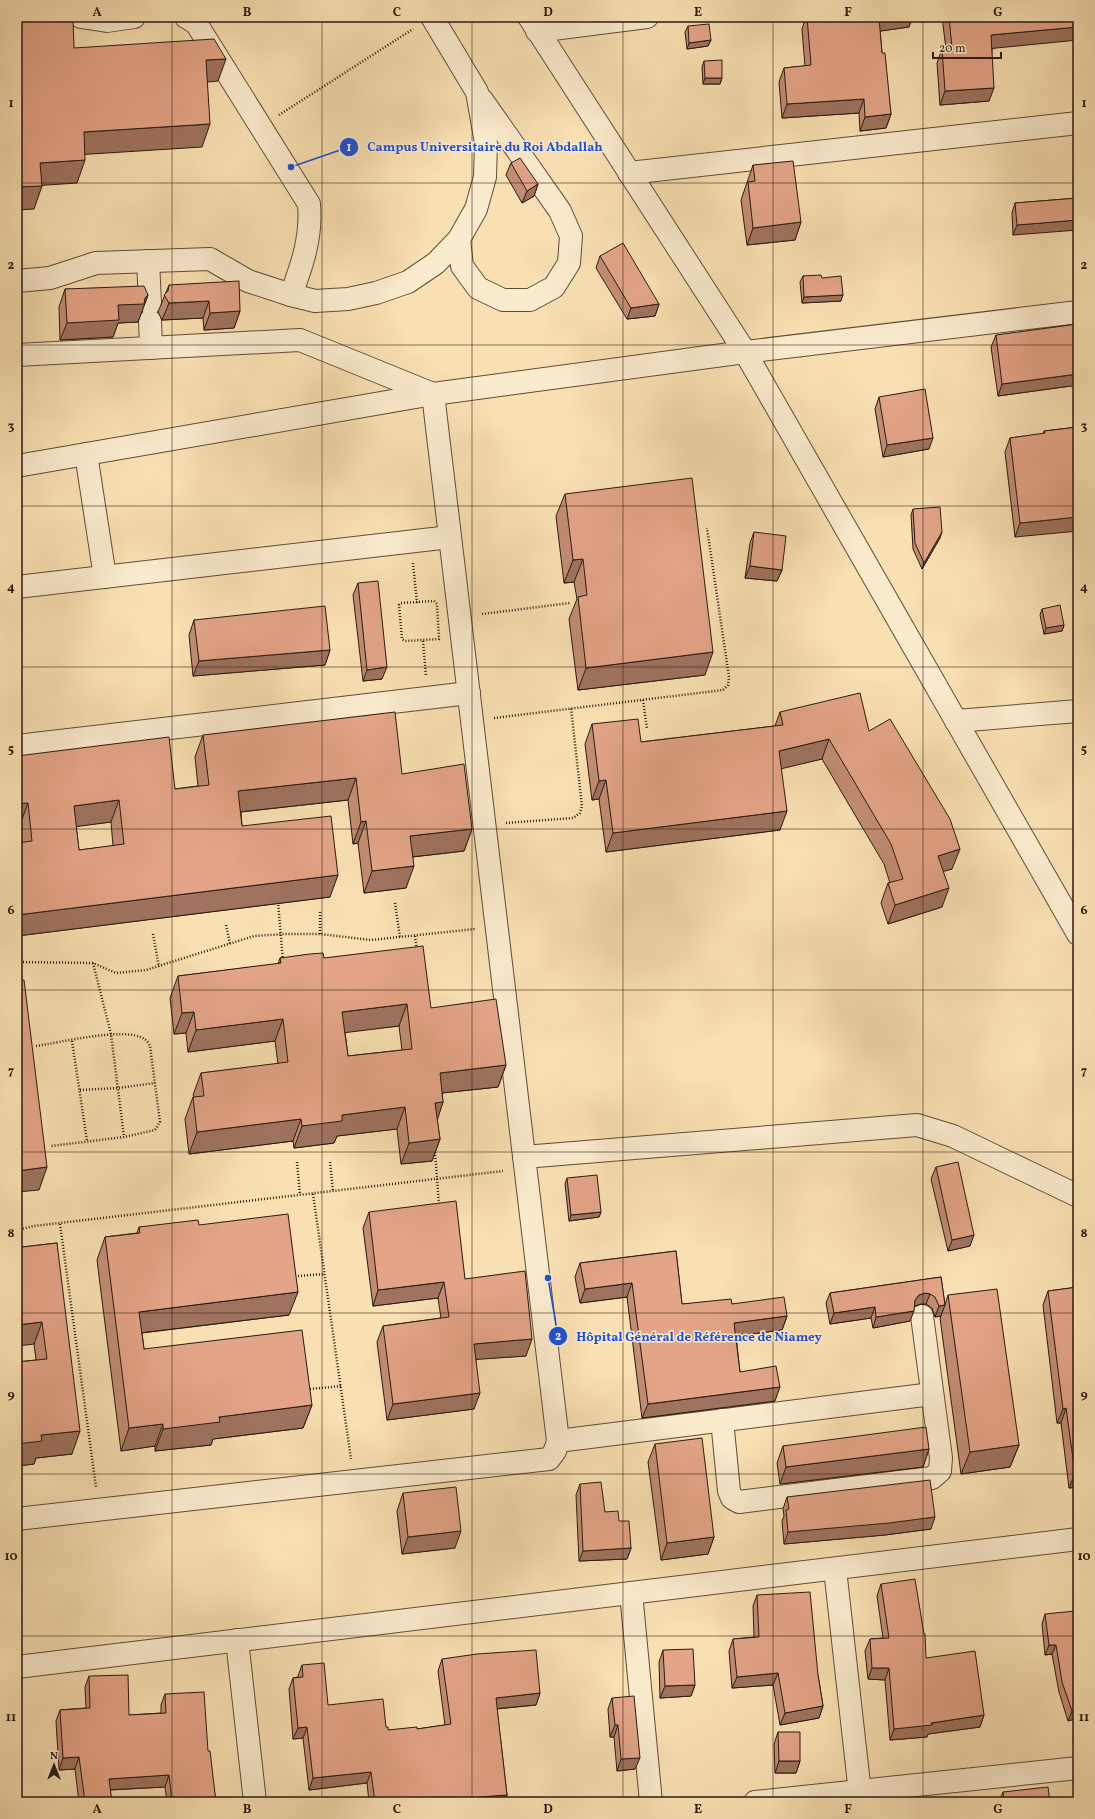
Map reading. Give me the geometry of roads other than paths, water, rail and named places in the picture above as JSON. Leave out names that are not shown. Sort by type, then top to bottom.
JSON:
[{"type":"street","points":[[81,17],[107,21],[134,17]]},
{"type":"street","points":[[186,17],[196,23],[309,204],[310,221],[304,259],[291,296]]},
{"type":"street","points":[[647,17],[533,24],[745,352],[1078,934]]},
{"type":"street","points":[[424,22],[477,92],[560,211],[571,236],[569,263],[554,286],[530,300],[503,300],[478,288],[462,266],[459,239]]},
{"type":"street","points":[[17,281],[50,278],[96,263],[210,259],[248,280],[291,296],[315,302],[348,299],[376,293],[408,282],[436,263],[459,239],[476,209],[485,177],[486,143],[477,92]]},
{"type":"street","points":[[629,173],[1078,123]]},
{"type":"street","points":[[148,261],[151,348]]},
{"type":"street","points":[[17,466],[433,394],[745,352],[1078,312]]},
{"type":"street","points":[[17,355],[300,340],[433,394]]},
{"type":"street","points":[[17,1519],[550,1459],[555,1451],[558,1441],[433,394]]},
{"type":"street","points":[[86,454],[105,577]]},
{"type":"street","points":[[17,587],[411,540],[450,537]]},
{"type":"street","points":[[17,746],[469,692]]},
{"type":"street","points":[[956,721],[1078,711]]},
{"type":"street","points":[[525,1163],[917,1126],[953,1136],[1078,1196]]},
{"type":"street","points":[[722,1420],[729,1491],[732,1498],[739,1502],[932,1478],[940,1471],[941,1464],[922,1316]]},
{"type":"street","points":[[558,1441],[932,1394]]},
{"type":"street","points":[[17,1667],[1078,1539]]},
{"type":"street","points":[[835,1569],[860,1796]]},
{"type":"street","points":[[631,1593],[651,1802]]},
{"type":"street","points":[[237,1640],[255,1802]]},
{"type":"street","points":[[755,1802],[860,1796],[1078,1768]]},
{"type":"place","name":"Campus Universitaire du Roi Abdallah","points":[[291,167]]},
{"type":"place","name":"Hôpital Général de Référence de Niamey","points":[[548,1278]]}]
